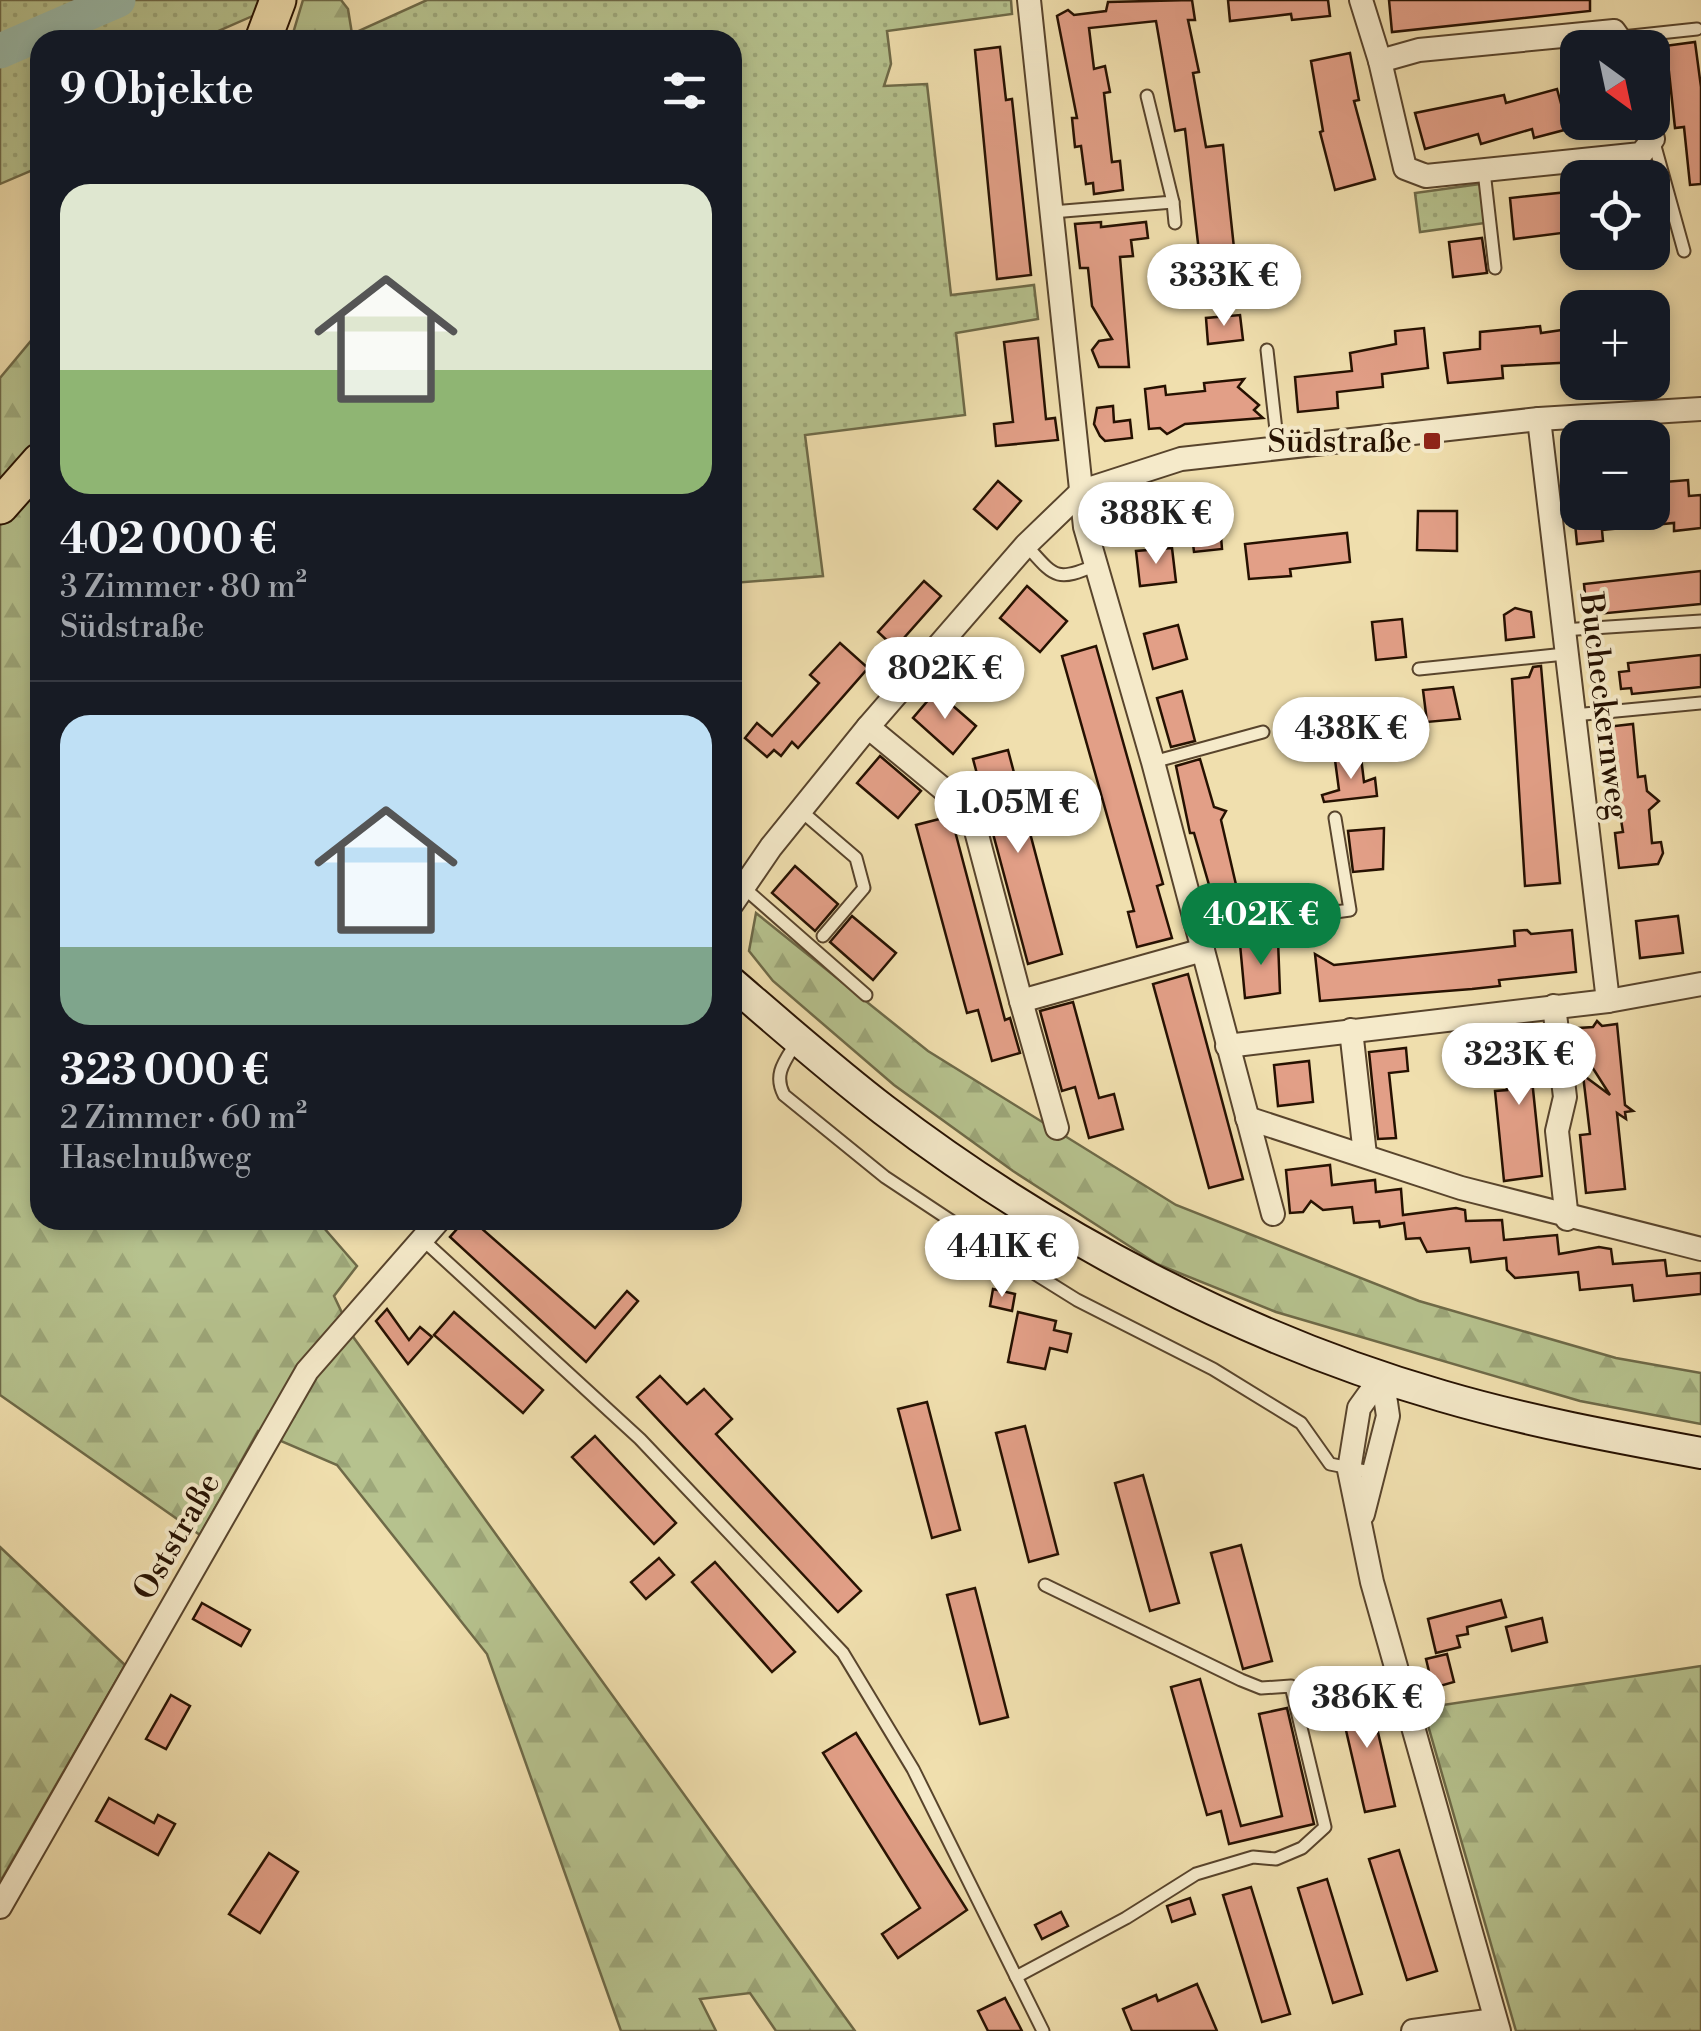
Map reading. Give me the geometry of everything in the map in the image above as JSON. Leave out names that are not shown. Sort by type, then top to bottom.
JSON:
[{"type":"main road","points":[[0,534],[27,502]]},
{"type":"main road","points":[[742,992],[884,1110],[981,1179],[1086,1242],[1222,1312],[1382,1376],[1573,1430],[1701,1453]]},
{"type":"street","points":[[1028,0],[1082,491],[1096,565],[1153,762],[1273,1214]]},
{"type":"street","points":[[1361,0],[1405,168],[1426,176],[1641,154],[1646,140]]},
{"type":"street","points":[[1380,61],[1419,50],[1560,36]]},
{"type":"street","points":[[742,883],[868,726],[1026,545],[1082,491],[1181,459],[1539,419],[1701,409]]},
{"type":"street","name":"Bucheckernweg","points":[[1539,419],[1608,1001]]},
{"type":"street","points":[[868,726],[971,812],[1057,1128]]},
{"type":"street","points":[[1021,1001],[1201,940]]},
{"type":"street","points":[[1227,1046],[1608,1001],[1701,984]]},
{"type":"street","points":[[1554,1006],[1565,1097],[1556,1131],[1567,1219]]},
{"type":"street","points":[[1351,1030],[1365,1155]]},
{"type":"street","points":[[1247,1118],[1567,1219],[1701,1249]]},
{"type":"street","name":"Oststraße","points":[[0,1907],[307,1371],[430,1230]]},
{"type":"street","points":[[1382,1376],[1360,1408],[1361,1527],[1372,1582],[1497,2025],[1413,2031]]},
{"type":"lane","points":[[1670,34],[1697,29]]},
{"type":"lane","points":[[1147,96],[1175,223]]},
{"type":"lane","points":[[1653,140],[1684,251]]},
{"type":"lane","points":[[1484,171],[1495,268]]},
{"type":"lane","points":[[1052,212],[1173,202]]},
{"type":"lane","points":[[1267,350],[1278,448]]},
{"type":"lane","points":[[1026,545],[1056,576],[1068,577],[1096,565]]},
{"type":"lane","points":[[1419,669],[1701,621]]},
{"type":"lane","points":[[1574,716],[1701,702]]},
{"type":"lane","points":[[1153,762],[1263,732]]},
{"type":"lane","points":[[800,810],[856,858],[864,888],[823,936]]},
{"type":"lane","points":[[1201,940],[1350,910],[1335,818]]},
{"type":"lane","points":[[742,896],[866,995]]},
{"type":"lane","points":[[798,1040],[780,1070],[778,1084],[784,1095],[885,1177],[1077,1300],[1213,1370],[1301,1423],[1330,1464],[1359,1472]]},
{"type":"lane","points":[[422,1239],[640,1439],[843,1653],[913,1770],[1043,2031]]},
{"type":"lane","points":[[1016,1976],[1126,1918],[1196,1874],[1253,1857],[1276,1859],[1302,1848],[1326,1827],[1291,1686],[1262,1688],[1241,1680],[1045,1586]]},
{"type":"green space","points":[[0,0],[289,0],[221,30],[30,30],[30,171],[0,184]]},
{"type":"green space","points":[[303,0],[341,0],[348,9],[351,30],[294,30]]},
{"type":"green space","points":[[427,0],[1011,0],[1012,14],[887,31],[891,64],[884,86],[927,84],[951,295],[1034,285],[1038,319],[956,333],[965,415],[805,435],[823,576],[742,582],[742,30],[361,30]]},
{"type":"green space","points":[[1480,184],[1485,223],[1420,232],[1415,193]]},
{"type":"green space","points":[[30,342],[30,1230],[326,1230],[357,1266],[334,1296],[354,1338],[855,2031],[776,2031],[750,1993],[700,1999],[716,2031],[621,2031],[487,1654],[337,1465],[258,1431],[200,1535],[0,1395],[0,378]]},
{"type":"green space","points":[[756,913],[928,1051],[1176,1205],[1419,1301],[1616,1358],[1701,1373],[1701,1424],[1580,1401],[1276,1312],[1157,1264],[1013,1171],[894,1085],[773,981],[749,951]]},
{"type":"green space","points":[[0,1547],[125,1665],[0,1882]]},
{"type":"green space","points":[[1701,1666],[1701,2031],[1516,2031],[1423,1708]]},
{"type":"building","points":[[1192,0],[1195,20],[1188,20],[1199,72],[1193,73],[1206,147],[1223,145],[1234,248],[1199,252],[1185,129],[1175,131],[1156,21],[1089,28],[1094,69],[1105,66],[1110,92],[1104,93],[1112,162],[1120,161],[1123,190],[1094,194],[1093,183],[1086,184],[1081,146],[1075,147],[1072,118],[1077,118],[1057,16],[1068,10],[1074,15],[1106,11],[1108,2]]},
{"type":"building","points":[[1228,0],[1328,0],[1330,16],[1292,20],[1291,14],[1230,21]]},
{"type":"building","points":[[1389,0],[1590,0],[1590,11],[1392,32]]},
{"type":"building","points":[[1695,42],[1701,87],[1701,184],[1690,185],[1684,127],[1675,128],[1670,45]]},
{"type":"building","points":[[1000,47],[1006,100],[1012,99],[1031,275],[997,279],[975,50]]},
{"type":"building","points":[[1350,53],[1359,100],[1354,101],[1375,179],[1335,190],[1320,132],[1323,131],[1311,61]]},
{"type":"building","points":[[1557,89],[1560,131],[1534,138],[1532,129],[1481,144],[1478,134],[1425,149],[1415,113],[1504,95],[1506,103]]},
{"type":"building","points":[[1560,193],[1560,233],[1514,239],[1510,198]]},
{"type":"building","points":[[1101,222],[1101,227],[1146,222],[1148,238],[1131,240],[1133,256],[1120,257],[1129,367],[1099,367],[1092,350],[1099,341],[1112,339],[1092,306],[1088,268],[1080,268],[1075,224]]},
{"type":"building","points":[[1482,238],[1487,273],[1453,277],[1449,242]]},
{"type":"building","points":[[1240,315],[1243,340],[1208,344],[1206,318]]},
{"type":"building","points":[[1540,326],[1541,333],[1560,330],[1560,363],[1502,366],[1503,378],[1448,383],[1444,353],[1480,349],[1480,332]]},
{"type":"building","points":[[1424,328],[1428,368],[1382,374],[1383,387],[1337,392],[1338,408],[1298,412],[1295,377],[1352,371],[1350,353],[1396,344],[1395,331]]},
{"type":"building","points":[[1038,338],[1046,419],[1055,418],[1058,440],[996,446],[994,424],[1013,422],[1004,342]]},
{"type":"building","points":[[1244,379],[1238,387],[1259,405],[1254,410],[1263,418],[1185,424],[1167,434],[1160,428],[1149,429],[1145,389],[1165,386],[1166,395],[1205,391],[1204,383]]},
{"type":"building","points":[[1113,406],[1114,422],[1130,420],[1132,438],[1105,441],[1100,436],[1094,424],[1097,408]]},
{"type":"building","points":[[1688,480],[1689,496],[1701,495],[1701,528],[1674,531],[1674,523],[1670,523],[1670,482]]},
{"type":"building","points":[[998,481],[1021,501],[997,529],[974,509]]},
{"type":"building","points":[[1418,511],[1457,511],[1457,551],[1417,550]]},
{"type":"building","points":[[1220,524],[1222,549],[1194,552],[1191,527]]},
{"type":"building","points":[[1576,530],[1602,530],[1603,541],[1577,544]]},
{"type":"building","points":[[1347,533],[1350,562],[1290,569],[1291,576],[1249,579],[1245,544]]},
{"type":"building","points":[[1172,548],[1176,582],[1140,586],[1136,551]]},
{"type":"building","points":[[1701,571],[1701,604],[1587,615],[1584,584]]},
{"type":"building","points":[[924,581],[941,596],[895,648],[878,632]]},
{"type":"building","points":[[1027,586],[1067,621],[1040,652],[1000,618]]},
{"type":"building","points":[[1515,608],[1531,612],[1534,637],[1506,640],[1504,615]]},
{"type":"building","points":[[1402,619],[1406,657],[1376,660],[1372,622]]},
{"type":"building","points":[[1178,625],[1187,659],[1153,669],[1144,634]]},
{"type":"building","points":[[840,643],[868,668],[798,748],[792,742],[781,756],[774,750],[767,757],[745,738],[757,723],[772,736],[819,683],[810,675]]},
{"type":"building","points":[[1096,646],[1163,884],[1157,886],[1172,938],[1137,947],[1128,912],[1134,911],[1062,656]]},
{"type":"building","points":[[1701,655],[1701,687],[1632,694],[1631,688],[1621,689],[1619,672],[1629,671],[1628,663]]},
{"type":"building","points":[[1541,666],[1560,883],[1525,886],[1512,679],[1529,677],[1533,667]]},
{"type":"building","points":[[1453,687],[1460,719],[1427,722],[1423,690]]},
{"type":"building","points":[[936,691],[976,726],[953,754],[913,718]]},
{"type":"building","points":[[1182,691],[1195,741],[1171,747],[1157,698]]},
{"type":"building","points":[[1329,706],[1332,732],[1292,736],[1289,710]]},
{"type":"building","points":[[1633,724],[1638,777],[1645,776],[1647,791],[1659,801],[1649,810],[1652,843],[1661,842],[1663,853],[1658,864],[1619,868],[1615,833],[1623,832],[1606,727]]},
{"type":"building","points":[[1008,750],[1062,954],[1028,964],[973,759]]},
{"type":"building","points":[[880,756],[921,791],[898,818],[857,783]]},
{"type":"building","points":[[1361,757],[1364,782],[1375,778],[1377,796],[1324,802],[1322,795],[1339,790],[1335,760]]},
{"type":"building","points":[[1200,759],[1214,807],[1226,811],[1221,820],[1240,902],[1216,909],[1194,833],[1190,833],[1176,766]]},
{"type":"building","points":[[951,816],[1005,1020],[1010,1018],[1020,1053],[992,1061],[978,1010],[967,1013],[916,825]]},
{"type":"building","points":[[1384,828],[1383,869],[1353,872],[1348,831]]},
{"type":"building","points":[[795,866],[838,904],[815,931],[772,893]]},
{"type":"building","points":[[852,916],[896,953],[873,980],[830,942]]},
{"type":"building","points":[[1678,916],[1683,953],[1640,958],[1636,921]]},
{"type":"building","points":[[1527,930],[1531,934],[1572,930],[1576,972],[1499,980],[1500,986],[1320,1001],[1315,954],[1334,965],[1515,946],[1514,931]]},
{"type":"building","points":[[1278,940],[1280,993],[1245,998],[1240,944]]},
{"type":"building","points":[[1188,974],[1243,1179],[1209,1188],[1153,984]]},
{"type":"building","points":[[1073,1002],[1099,1098],[1114,1094],[1123,1129],[1089,1138],[1075,1087],[1062,1091],[1040,1011]]},
{"type":"building","points":[[1597,1021],[1602,1026],[1617,1024],[1625,1105],[1633,1111],[1625,1112],[1626,1119],[1617,1113],[1625,1189],[1586,1193],[1580,1135],[1590,1134],[1583,1075],[1610,1095],[1578,1045],[1579,1028],[1593,1027]]},
{"type":"building","points":[[1539,1033],[1542,1068],[1531,1070],[1542,1176],[1504,1181],[1495,1091],[1507,1090],[1501,1037]]},
{"type":"building","points":[[1406,1048],[1408,1071],[1389,1073],[1396,1138],[1378,1139],[1369,1052]]},
{"type":"building","points":[[1309,1061],[1313,1102],[1278,1106],[1274,1065]]},
{"type":"building","points":[[1330,1165],[1332,1185],[1375,1180],[1376,1192],[1401,1189],[1403,1215],[1456,1208],[1465,1210],[1466,1221],[1502,1220],[1504,1240],[1557,1235],[1559,1254],[1599,1247],[1611,1249],[1613,1264],[1665,1260],[1667,1276],[1701,1273],[1701,1294],[1634,1301],[1632,1285],[1580,1290],[1578,1272],[1515,1278],[1507,1270],[1506,1258],[1471,1262],[1469,1248],[1427,1252],[1420,1238],[1406,1239],[1404,1223],[1380,1227],[1379,1221],[1354,1223],[1352,1207],[1323,1210],[1311,1201],[1303,1212],[1290,1213],[1286,1170]]},
{"type":"building","points":[[456,1230],[483,1230],[595,1328],[627,1291],[638,1301],[586,1362],[450,1237]]},
{"type":"building","points":[[993,1289],[1015,1294],[1012,1311],[990,1306]]},
{"type":"building","points":[[387,1309],[409,1340],[420,1327],[432,1337],[408,1364],[376,1321]]},
{"type":"building","points":[[454,1312],[543,1390],[523,1413],[434,1335]]},
{"type":"building","points":[[1018,1312],[1056,1321],[1054,1330],[1071,1334],[1067,1352],[1050,1348],[1045,1369],[1008,1362]]},
{"type":"building","points":[[660,1376],[687,1404],[704,1389],[732,1419],[716,1434],[861,1591],[838,1612],[637,1397]]},
{"type":"building","points":[[927,1402],[960,1530],[932,1538],[898,1409]]},
{"type":"building","points":[[1025,1426],[1058,1554],[1029,1562],[996,1433]]},
{"type":"building","points":[[595,1436],[676,1523],[654,1544],[572,1457]]},
{"type":"building","points":[[1143,1475],[1179,1603],[1150,1611],[1115,1483]]},
{"type":"building","points":[[1241,1545],[1272,1661],[1243,1669],[1211,1553]]},
{"type":"building","points":[[659,1558],[674,1575],[646,1599],[631,1582]]},
{"type":"building","points":[[715,1562],[795,1652],[772,1672],[692,1582]]},
{"type":"building","points":[[975,1588],[1008,1717],[980,1724],[947,1595]]},
{"type":"building","points":[[1501,1600],[1506,1617],[1467,1627],[1468,1634],[1457,1636],[1460,1647],[1436,1653],[1428,1619]]},
{"type":"building","points":[[202,1603],[250,1630],[241,1646],[193,1619]]},
{"type":"building","points":[[1542,1618],[1547,1642],[1512,1651],[1506,1627]]},
{"type":"building","points":[[1447,1654],[1454,1682],[1433,1688],[1426,1659]]},
{"type":"building","points":[[1200,1679],[1241,1826],[1282,1816],[1259,1714],[1287,1708],[1314,1824],[1229,1844],[1221,1811],[1207,1815],[1171,1687]]},
{"type":"building","points":[[1368,1689],[1395,1806],[1365,1812],[1338,1696]]},
{"type":"building","points":[[171,1695],[190,1706],[166,1749],[146,1739]]},
{"type":"building","points":[[856,1733],[967,1910],[898,1958],[882,1934],[920,1908],[823,1753]]},
{"type":"building","points":[[109,1798],[154,1823],[158,1815],[175,1824],[158,1855],[96,1821]]},
{"type":"building","points":[[1399,1850],[1437,1971],[1407,1980],[1369,1859]]},
{"type":"building","points":[[269,1853],[298,1872],[260,1933],[229,1914]]},
{"type":"building","points":[[1327,1879],[1362,1994],[1333,2003],[1298,1888]]},
{"type":"building","points":[[1251,1887],[1290,2014],[1262,2022],[1223,1895]]},
{"type":"building","points":[[1190,1898],[1195,1914],[1172,1922],[1167,1906]]},
{"type":"building","points":[[1061,1912],[1068,1926],[1042,1939],[1035,1925]]},
{"type":"building","points":[[1197,1984],[1217,2031],[1132,2031],[1123,2009],[1156,1995],[1158,2001]]},
{"type":"building","points":[[1005,1998],[1022,2031],[988,2031],[978,2011]]},
{"type":"waterway","points":[[49,30],[118,0]]},
{"type":"waterway","points":[[0,51],[30,38]]},
{"type":"place","name":"Südstraße","points":[[1432,441]]}]
